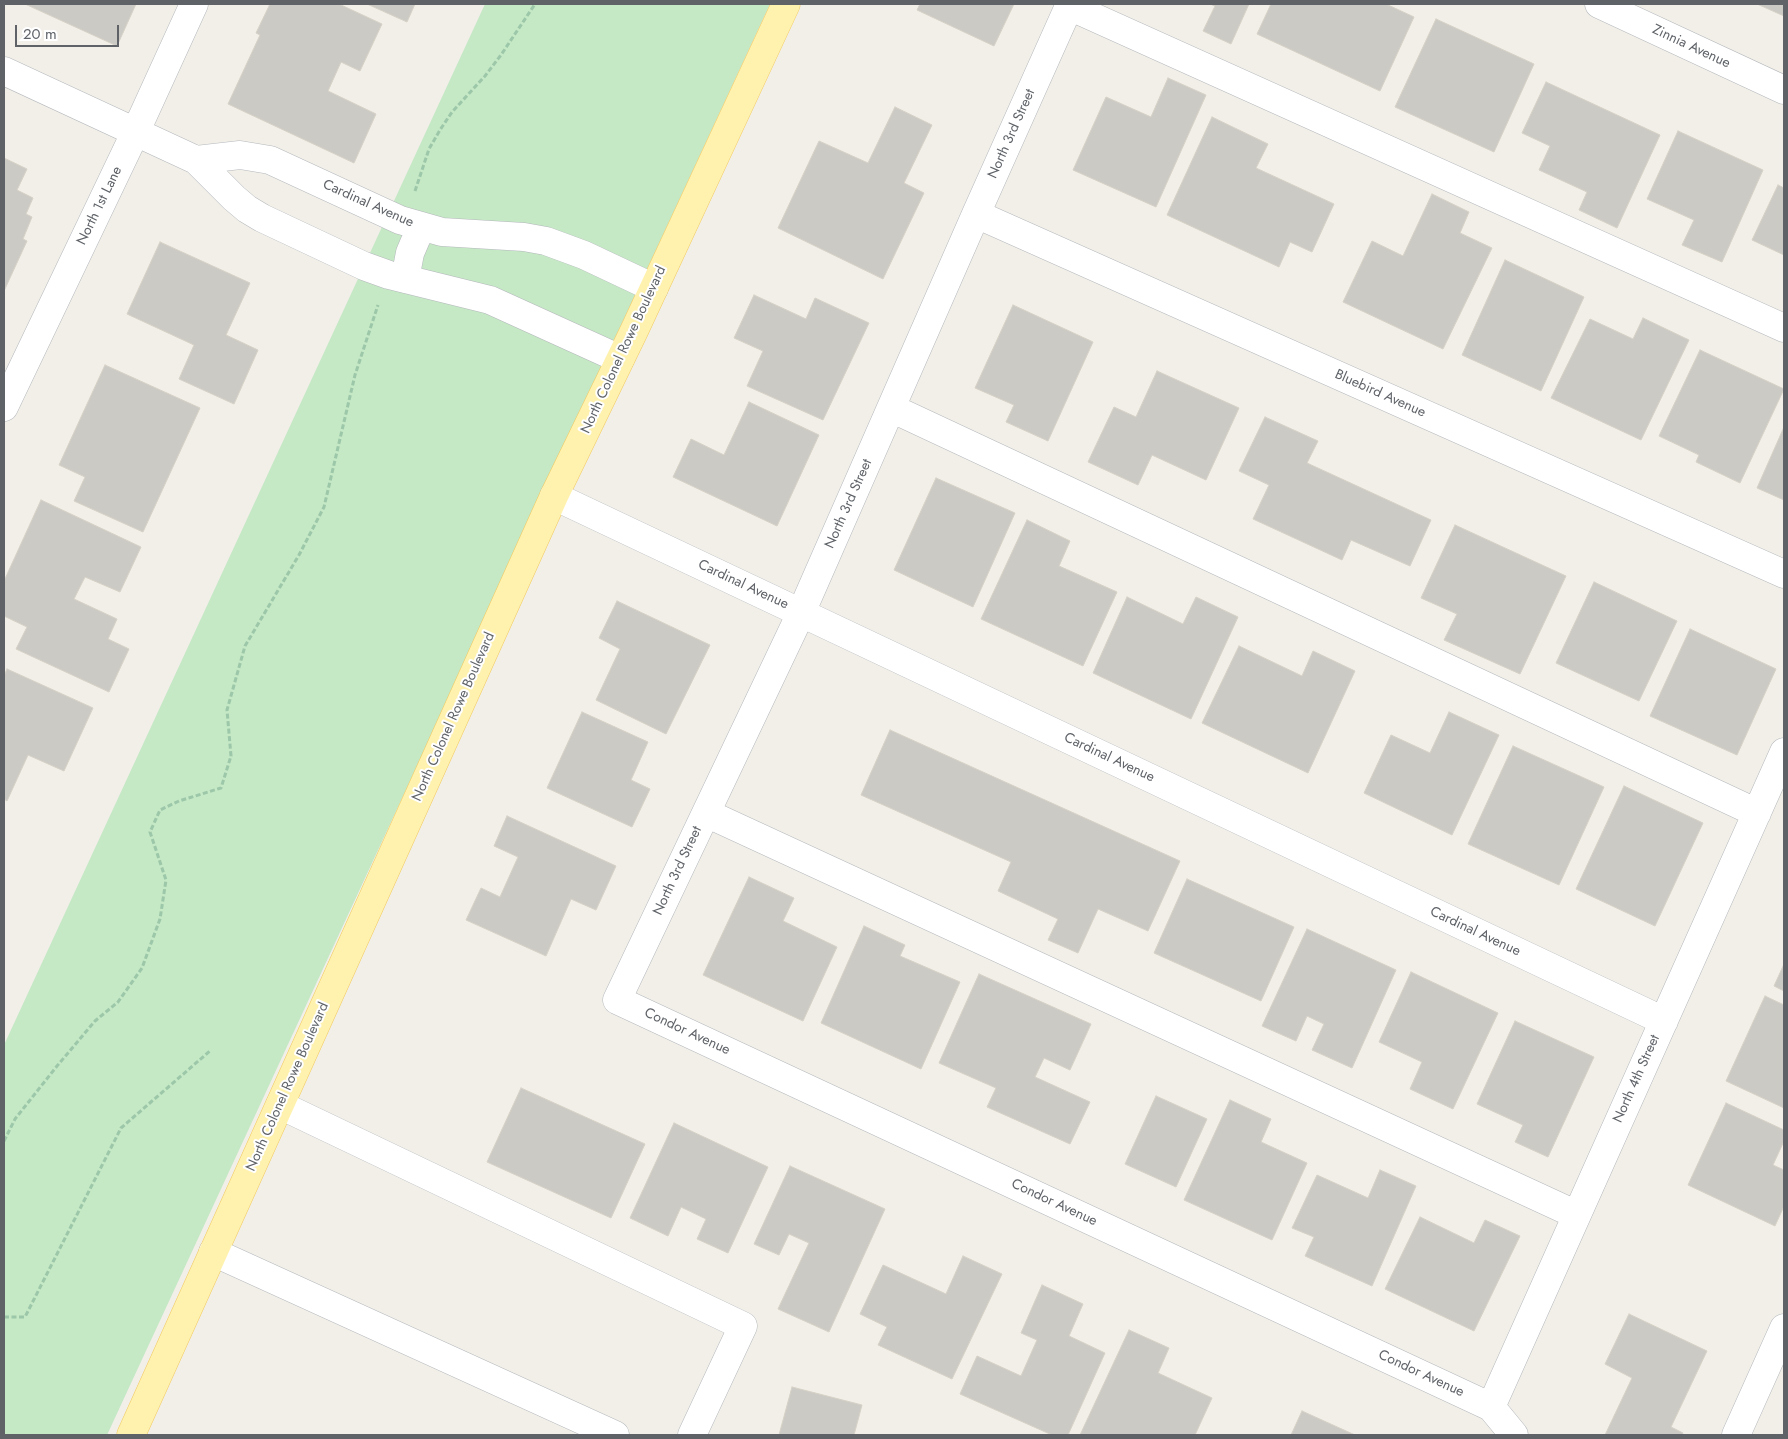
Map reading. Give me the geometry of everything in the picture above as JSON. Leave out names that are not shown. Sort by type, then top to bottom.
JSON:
[{"type":"main road","name":"North Colonel Rowe Boulevard","points":[[131,1435],[554,496],[654,288],[786,4]]},
{"type":"street","name":"North 1st Lane","points":[[4,407],[136,131],[194,4]]},
{"type":"street","name":"Zinnia Avenue","points":[[1599,4],[1784,90]]},
{"type":"street","points":[[1070,5],[1784,328]]},
{"type":"street","name":"North 3rd Street","points":[[617,1000],[801,613],[1070,5]]},
{"type":"street","points":[[4,71],[196,160],[234,198],[262,218],[364,266],[382,273],[490,300],[620,359]]},
{"type":"street","name":"Cardinal Avenue","points":[[196,160],[240,155],[270,160],[400,220],[421,227],[442,232],[508,236],[546,241],[578,252],[654,288]]},
{"type":"street","name":"Bluebird Avenue","points":[[976,214],[1784,574]]},
{"type":"street","points":[[405,279],[410,252],[421,227]]},
{"type":"street","points":[[891,408],[1757,813]]},
{"type":"street","name":"Cardinal Avenue","points":[[554,496],[1664,1021]]},
{"type":"street","name":"North 4th Street","points":[[1491,1407],[1784,752]]},
{"type":"street","points":[[706,813],[1577,1215]]},
{"type":"street","name":"Condor Avenue","points":[[617,1000],[1491,1407]]},
{"type":"street","points":[[280,1105],[743,1326],[692,1435]]},
{"type":"street","points":[[213,1252],[615,1435]]},
{"type":"street","points":[[1736,1435],[1784,1328]]},
{"type":"street","points":[[1491,1407],[1514,1435]]},
{"type":"path","points":[[414,193],[429,149],[440,130],[452,112],[485,76],[501,55],[535,4]]},
{"type":"path","points":[[4,1141],[15,1119],[95,1021],[118,1002],[142,968],[160,919],[166,880],[150,832],[160,810],[179,801],[221,788],[230,756],[228,710],[245,646],[299,555],[324,507],[355,375],[380,302]]},
{"type":"path","points":[[4,1317],[25,1317],[121,1128],[211,1050]]},
{"type":"green space","points":[[485,4],[770,4],[107,1435],[4,1435],[4,1045]]},
{"type":"building","points":[[25,4],[136,4],[117,46]]},
{"type":"building","points":[[270,4],[339,4],[382,24],[360,71],[341,62],[328,91],[376,114],[354,163],[228,104],[260,35],[256,33]]},
{"type":"building","points":[[367,4],[415,4],[407,22]]},
{"type":"building","points":[[920,4],[1014,4],[994,46],[917,10]]},
{"type":"building","points":[[1210,4],[1249,4],[1231,44],[1203,31],[1215,6]]},
{"type":"building","points":[[1271,4],[1386,4],[1414,17],[1380,91],[1257,34]]},
{"type":"building","points":[[1757,4],[1784,4],[1784,16]]},
{"type":"building","points":[[1436,19],[1534,64],[1494,152],[1395,107]]},
{"type":"building","points":[[1168,78],[1206,95],[1156,207],[1073,170],[1106,97],[1151,117]]},
{"type":"building","points":[[1546,82],[1660,135],[1617,228],[1579,210],[1587,192],[1539,170],[1550,146],[1522,133]]},
{"type":"building","points":[[895,107],[932,125],[904,183],[924,193],[883,279],[778,228],[819,141],[868,163]]},
{"type":"building","points":[[1212,117],[1268,144],[1256,168],[1334,204],[1312,252],[1290,242],[1279,267],[1167,215]]},
{"type":"building","points":[[1678,131],[1763,170],[1722,262],[1682,245],[1694,220],[1647,199]]},
{"type":"building","points":[[4,158],[27,169],[17,190],[33,198],[26,214],[32,217],[23,239],[27,241],[4,291]]},
{"type":"building","points":[[1778,185],[1784,188],[1784,255],[1752,240]]},
{"type":"building","points":[[1432,194],[1469,212],[1460,233],[1492,248],[1443,349],[1343,302],[1372,241],[1403,256]]},
{"type":"building","points":[[160,242],[250,283],[226,335],[258,350],[234,404],[179,379],[194,345],[127,314]]},
{"type":"building","points":[[1505,260],[1584,297],[1541,391],[1462,355]]},
{"type":"building","points":[[754,295],[806,319],[815,298],[869,323],[823,420],[747,386],[763,351],[734,338]]},
{"type":"building","points":[[1013,305],[1093,342],[1048,441],[1006,422],[1014,405],[975,388]]},
{"type":"building","points":[[1643,318],[1689,340],[1641,440],[1551,398],[1590,319],[1633,339]]},
{"type":"building","points":[[1700,350],[1784,389],[1740,483],[1696,462],[1699,455],[1659,436]]},
{"type":"building","points":[[105,365],[200,408],[143,532],[74,501],[85,477],[59,465]]},
{"type":"building","points":[[1157,371],[1239,408],[1206,480],[1152,455],[1138,485],[1088,462],[1114,407],[1136,417]]},
{"type":"building","points":[[749,402],[819,435],[777,526],[673,477],[691,439],[724,455]]},
{"type":"building","points":[[1265,417],[1318,441],[1307,463],[1431,520],[1410,566],[1351,540],[1342,560],[1253,519],[1269,485],[1239,471]]},
{"type":"building","points":[[1784,427],[1784,500],[1757,488]]},
{"type":"building","points":[[936,478],[1015,513],[973,607],[894,570]]},
{"type":"building","points":[[41,500],[141,547],[120,592],[85,577],[74,599],[117,619],[108,639],[129,649],[109,692],[16,649],[27,627],[4,616],[4,581]]},
{"type":"building","points":[[1027,520],[1070,541],[1059,566],[1117,592],[1083,666],[981,619]]},
{"type":"building","points":[[1455,525],[1566,576],[1520,674],[1444,640],[1457,614],[1421,598]]},
{"type":"building","points":[[1594,582],[1677,621],[1639,701],[1556,663]]},
{"type":"building","points":[[1127,597],[1183,624],[1196,597],[1238,617],[1191,719],[1093,673]]},
{"type":"building","points":[[617,601],[710,645],[666,734],[596,700],[620,649],[599,638]]},
{"type":"building","points":[[1690,629],[1776,669],[1737,755],[1650,716]]},
{"type":"building","points":[[1239,646],[1302,676],[1313,651],[1355,671],[1308,773],[1202,723]]},
{"type":"building","points":[[7,669],[93,708],[64,771],[28,755],[7,801],[4,799],[4,676]]},
{"type":"building","points":[[582,712],[648,742],[631,780],[650,789],[632,827],[547,788]]},
{"type":"building","points":[[1449,712],[1499,735],[1452,835],[1364,793],[1391,735],[1430,753]]},
{"type":"building","points":[[890,730],[1180,861],[1148,931],[1098,909],[1078,953],[1048,940],[1058,919],[998,891],[1011,862],[861,795]]},
{"type":"building","points":[[1513,746],[1604,787],[1559,885],[1468,844]]},
{"type":"building","points":[[1624,786],[1703,823],[1655,926],[1576,889]]},
{"type":"building","points":[[507,816],[616,866],[596,910],[571,899],[546,956],[466,920],[481,888],[500,897],[518,857],[494,846]]},
{"type":"building","points":[[749,877],[794,898],[783,921],[837,947],[803,1021],[703,975]]},
{"type":"building","points":[[1187,879],[1294,927],[1261,1001],[1154,953]]},
{"type":"building","points":[[864,926],[905,945],[900,956],[960,982],[921,1069],[821,1023]]},
{"type":"building","points":[[1307,929],[1396,970],[1352,1068],[1312,1050],[1324,1024],[1307,1016],[1296,1041],[1262,1026]]},
{"type":"building","points":[[1784,964],[1784,991],[1774,986]]},
{"type":"building","points":[[1411,972],[1498,1013],[1453,1109],[1410,1089],[1422,1062],[1379,1042]]},
{"type":"building","points":[[979,974],[1091,1024],[1070,1070],[1044,1058],[1035,1077],[1090,1102],[1070,1144],[987,1107],[996,1088],[939,1063]]},
{"type":"building","points":[[1765,996],[1784,1005],[1784,1108],[1726,1081]]},
{"type":"building","points":[[1515,1021],[1594,1057],[1548,1157],[1515,1142],[1523,1125],[1477,1104]]},
{"type":"building","points":[[521,1088],[645,1144],[611,1218],[487,1162]]},
{"type":"building","points":[[1156,1096],[1207,1119],[1176,1187],[1125,1164]]},
{"type":"building","points":[[1230,1100],[1271,1119],[1261,1142],[1307,1163],[1272,1240],[1184,1200]]},
{"type":"building","points":[[1726,1103],[1784,1130],[1784,1141],[1773,1165],[1784,1170],[1784,1206],[1775,1226],[1688,1185]]},
{"type":"building","points":[[674,1123],[768,1167],[728,1253],[697,1239],[706,1219],[681,1207],[668,1236],[630,1218]]},
{"type":"building","points":[[790,1166],[885,1209],[829,1332],[778,1309],[809,1243],[789,1234],[779,1255],[754,1244]]},
{"type":"building","points":[[1380,1170],[1416,1186],[1372,1286],[1305,1256],[1314,1237],[1292,1228],[1317,1175],[1368,1198]]},
{"type":"building","points":[[1420,1217],[1474,1243],[1485,1220],[1520,1236],[1474,1331],[1385,1289]]},
{"type":"building","points":[[963,1256],[1002,1274],[952,1379],[878,1345],[887,1327],[860,1314],[883,1265],[946,1294]]},
{"type":"building","points":[[1042,1285],[1083,1304],[1069,1336],[1105,1353],[1068,1435],[1052,1435],[960,1394],[977,1356],[1021,1376],[1037,1340],[1021,1333]]},
{"type":"building","points":[[1629,1314],[1707,1351],[1671,1427],[1683,1433],[1682,1435],[1605,1435],[1632,1378],[1605,1364]]},
{"type":"building","points":[[1129,1330],[1169,1348],[1158,1373],[1212,1398],[1195,1435],[1080,1435]]},
{"type":"building","points":[[792,1387],[862,1405],[854,1435],[779,1435]]},
{"type":"building","points":[[1302,1411],[1355,1435],[1291,1435]]}]
